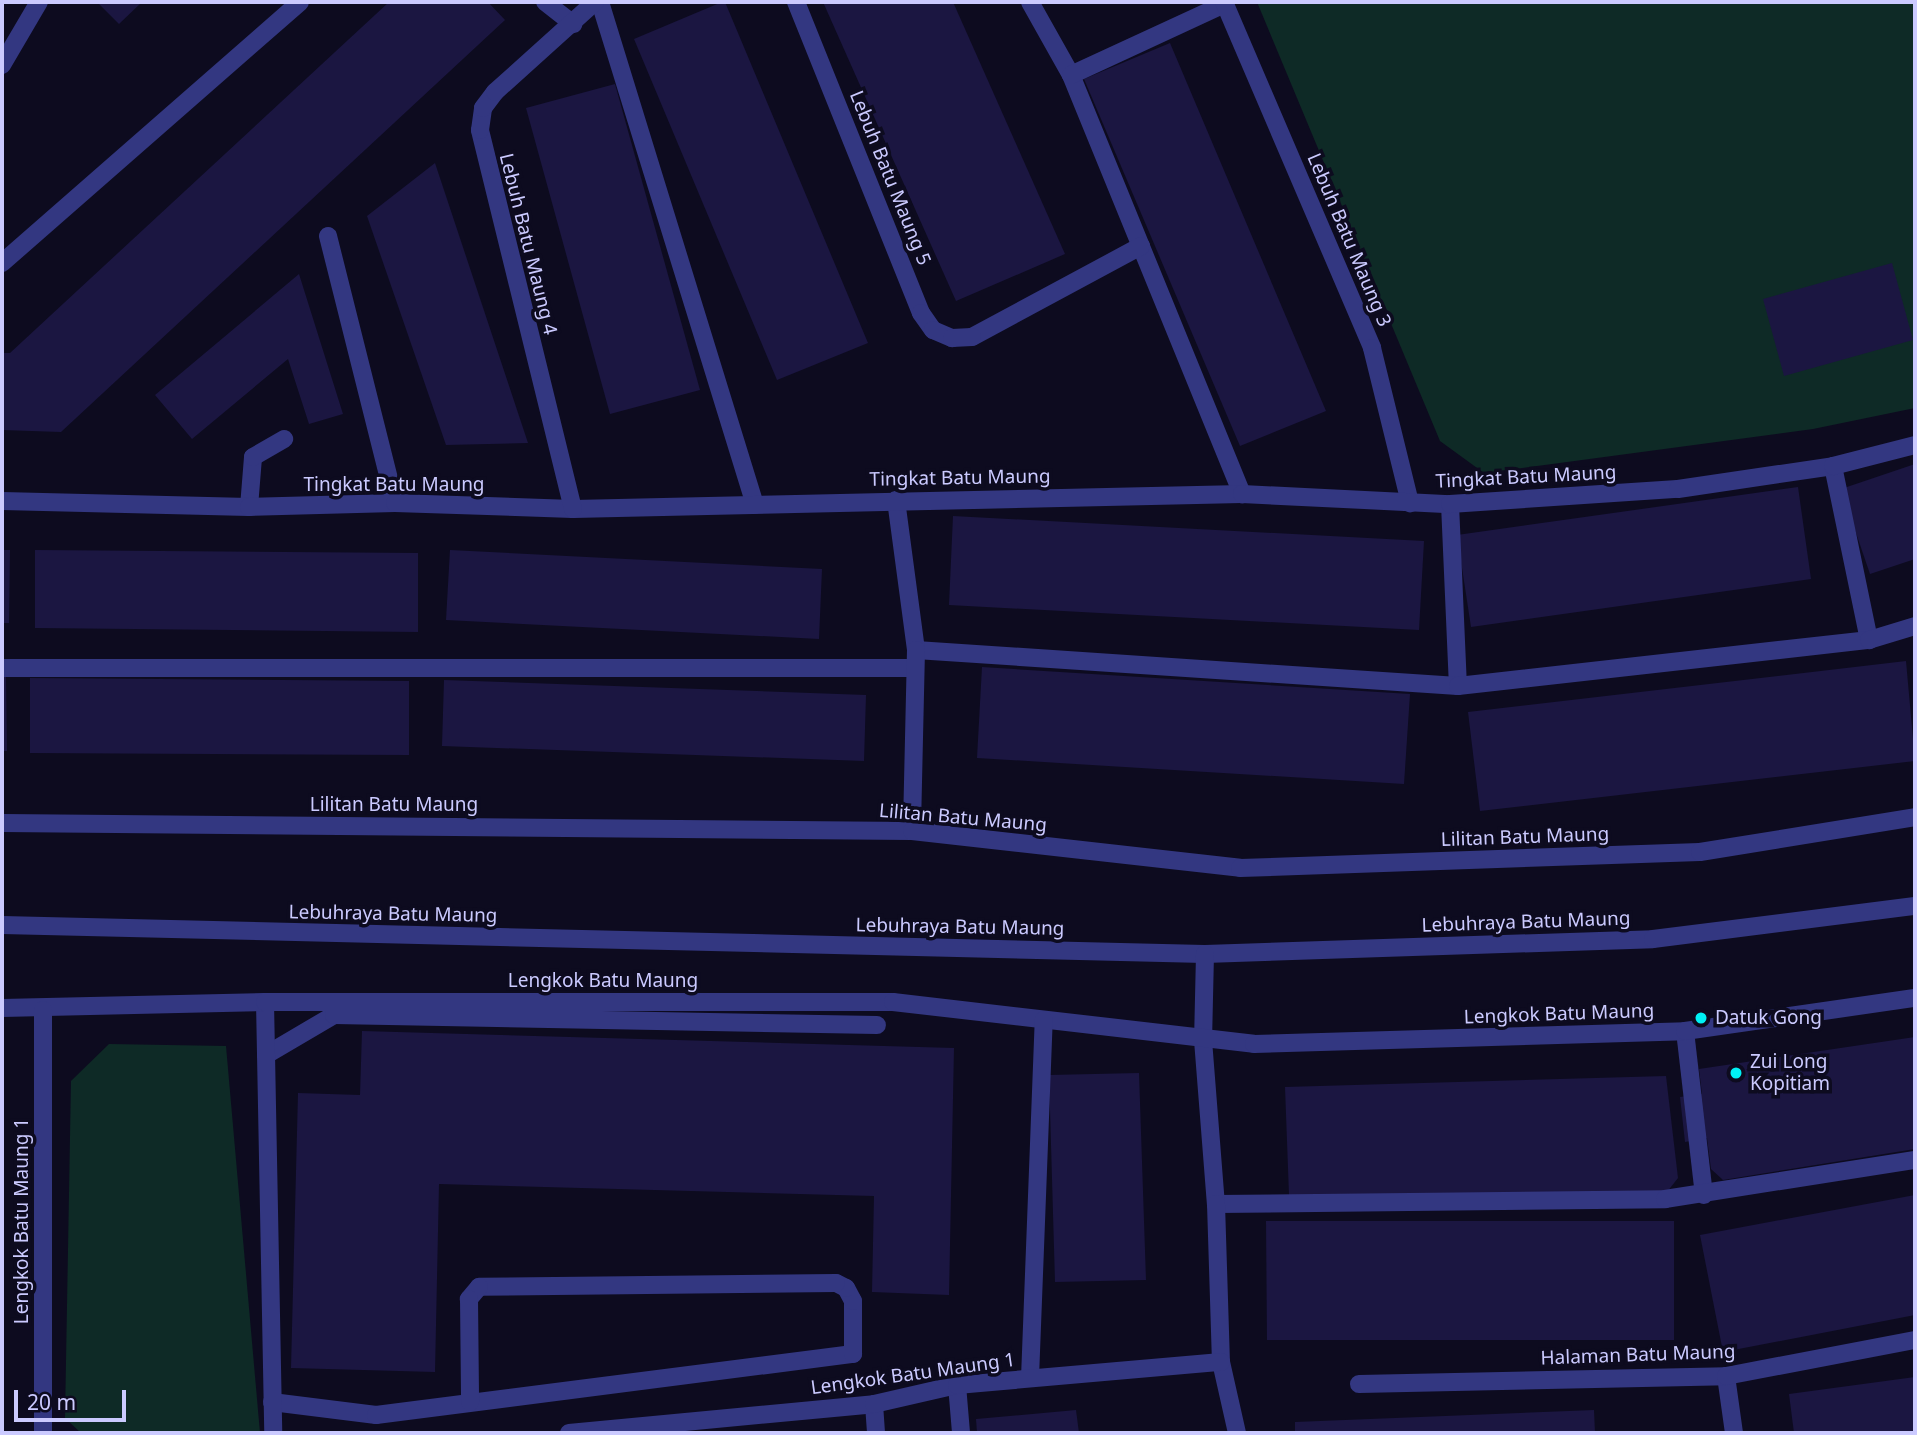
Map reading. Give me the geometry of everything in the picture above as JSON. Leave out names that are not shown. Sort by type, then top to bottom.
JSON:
[{"type":"street","points":[[2,65],[39,2]]},
{"type":"street","points":[[2,263],[300,2]]},
{"type":"street","points":[[545,2],[573,24]]},
{"type":"street","points":[[598,2],[755,505]]},
{"type":"street","name":"Lebuh Batu Maung 4","points":[[573,509],[480,130],[483,108],[495,92],[598,2]]},
{"type":"street","name":"Lebuh Batu Maung 5","points":[[796,2],[921,313],[933,330],[952,338],[972,337],[1141,246]]},
{"type":"street","points":[[1030,2],[1071,75],[1242,494]]},
{"type":"street","points":[[1071,75],[1224,3]]},
{"type":"street","name":"Lebuh Batu Maung 3","points":[[1224,3],[1372,348],[1410,503]]},
{"type":"street","points":[[328,236],[395,503]]},
{"type":"street","points":[[249,507],[253,457],[284,439]]},
{"type":"street","name":"Tingkat Batu Maung","points":[[2,501],[249,507],[395,503],[573,509],[1242,494],[1450,504],[1678,489],[1833,466],[1915,446]]},
{"type":"street","points":[[1833,466],[1869,640]]},
{"type":"street","points":[[896,500],[916,650],[912,831]]},
{"type":"street","points":[[1450,504],[1458,685]]},
{"type":"street","points":[[916,650],[1458,685],[1869,640],[1915,626]]},
{"type":"street","points":[[2,668],[915,668]]},
{"type":"street","name":"Lilitan Batu Maung","points":[[2,823],[912,831],[1240,869],[1700,852],[1915,817]]},
{"type":"street","name":"Lebuhraya Batu Maung","points":[[2,925],[1205,954],[1653,939],[1915,906]]},
{"type":"street","points":[[1205,954],[1202,1040],[1216,1204],[1221,1362],[1237,1433]]},
{"type":"street","name":"Lengkok Batu Maung","points":[[2,1009],[265,1002],[893,1002],[1254,1044],[1685,1031],[1915,998]]},
{"type":"street","points":[[265,1002],[273,1433]]},
{"type":"street","name":"Lengkok Batu Maung 1","points":[[43,1010],[43,1433]]},
{"type":"street","points":[[266,1055],[334,1015],[877,1025]]},
{"type":"street","points":[[1030,1378],[1044,1020]]},
{"type":"street","points":[[1685,1031],[1704,1195]]},
{"type":"street","points":[[1216,1204],[1665,1199],[1915,1160]]},
{"type":"street","points":[[272,1402],[376,1415],[853,1353],[853,1301],[846,1288],[836,1283],[479,1287],[469,1300],[470,1402]]},
{"type":"street","name":"Halaman Batu Maung","points":[[1359,1384],[1726,1377],[1915,1340]]},
{"type":"street","name":"Lengkok Batu Maung 1","points":[[569,1433],[874,1404],[957,1385],[1221,1362]]},
{"type":"street","points":[[1726,1377],[1734,1433]]},
{"type":"street","points":[[957,1385],[961,1433]]},
{"type":"street","points":[[874,1404],[876,1433]]},
{"type":"green space","points":[[1257,2],[1915,2],[1915,408],[1813,429],[1484,473],[1440,441]]},
{"type":"green space","points":[[109,1044],[226,1046],[260,1433],[81,1433],[65,1418],[71,1081]]},
{"type":"building","points":[[97,2],[142,2],[119,24]]},
{"type":"building","points":[[389,2],[488,2],[505,20],[61,432],[2,430],[2,353],[10,353]]},
{"type":"building","points":[[725,2],[868,343],[777,380],[634,39]]},
{"type":"building","points":[[823,2],[953,2],[1065,254],[956,301]]},
{"type":"building","points":[[1170,43],[1326,411],[1240,446],[1084,79]]},
{"type":"building","points":[[615,84],[700,390],[610,414],[526,108]]},
{"type":"building","points":[[435,163],[528,443],[446,445],[367,216]]},
{"type":"building","points":[[1892,263],[1913,340],[1784,376],[1763,299]]},
{"type":"building","points":[[299,274],[343,414],[309,424],[288,359],[192,439],[155,395]]},
{"type":"building","points":[[1915,464],[1915,559],[1870,574],[1841,489]]},
{"type":"building","points":[[1798,487],[1811,579],[1471,627],[1457,535]]},
{"type":"building","points":[[953,516],[1424,541],[1419,630],[949,605]]},
{"type":"building","points":[[2,550],[10,550],[9,623],[2,623]]},
{"type":"building","points":[[35,550],[418,553],[418,632],[35,628]]},
{"type":"building","points":[[450,550],[822,569],[819,639],[446,620]]},
{"type":"building","points":[[1906,661],[1915,761],[1480,811],[1468,712]]},
{"type":"building","points":[[982,667],[1410,694],[1404,784],[977,758]]},
{"type":"building","points":[[2,675],[6,675],[7,751],[2,751]]},
{"type":"building","points":[[30,678],[409,681],[409,755],[30,753]]},
{"type":"building","points":[[444,680],[866,695],[864,761],[442,746]]},
{"type":"building","points":[[362,1031],[954,1048],[949,1295],[872,1292],[874,1196],[439,1184],[435,1372],[291,1368],[298,1093],[360,1095]]},
{"type":"building","points":[[1915,1037],[1915,1149],[1723,1180],[1711,1169],[1707,1138],[1685,1142],[1680,1097],[1702,1094],[1699,1069]]},
{"type":"building","points":[[1139,1073],[1146,1280],[1055,1282],[1049,1075]]},
{"type":"building","points":[[1666,1076],[1678,1178],[1667,1192],[1289,1195],[1285,1087]]},
{"type":"building","points":[[1915,1195],[1915,1315],[1723,1352],[1700,1235]]},
{"type":"building","points":[[1266,1221],[1674,1221],[1674,1340],[1267,1340]]},
{"type":"building","points":[[1915,1377],[1915,1433],[1794,1433],[1789,1394]]},
{"type":"building","points":[[1076,1410],[1079,1433],[977,1433],[976,1419]]},
{"type":"building","points":[[1594,1410],[1595,1433],[1295,1433],[1295,1422]]},
{"type":"place","name":"Datuk Gong","points":[[1701,1018]]},
{"type":"place","name":"Zui Long Kopitiam","points":[[1736,1073]]}]
